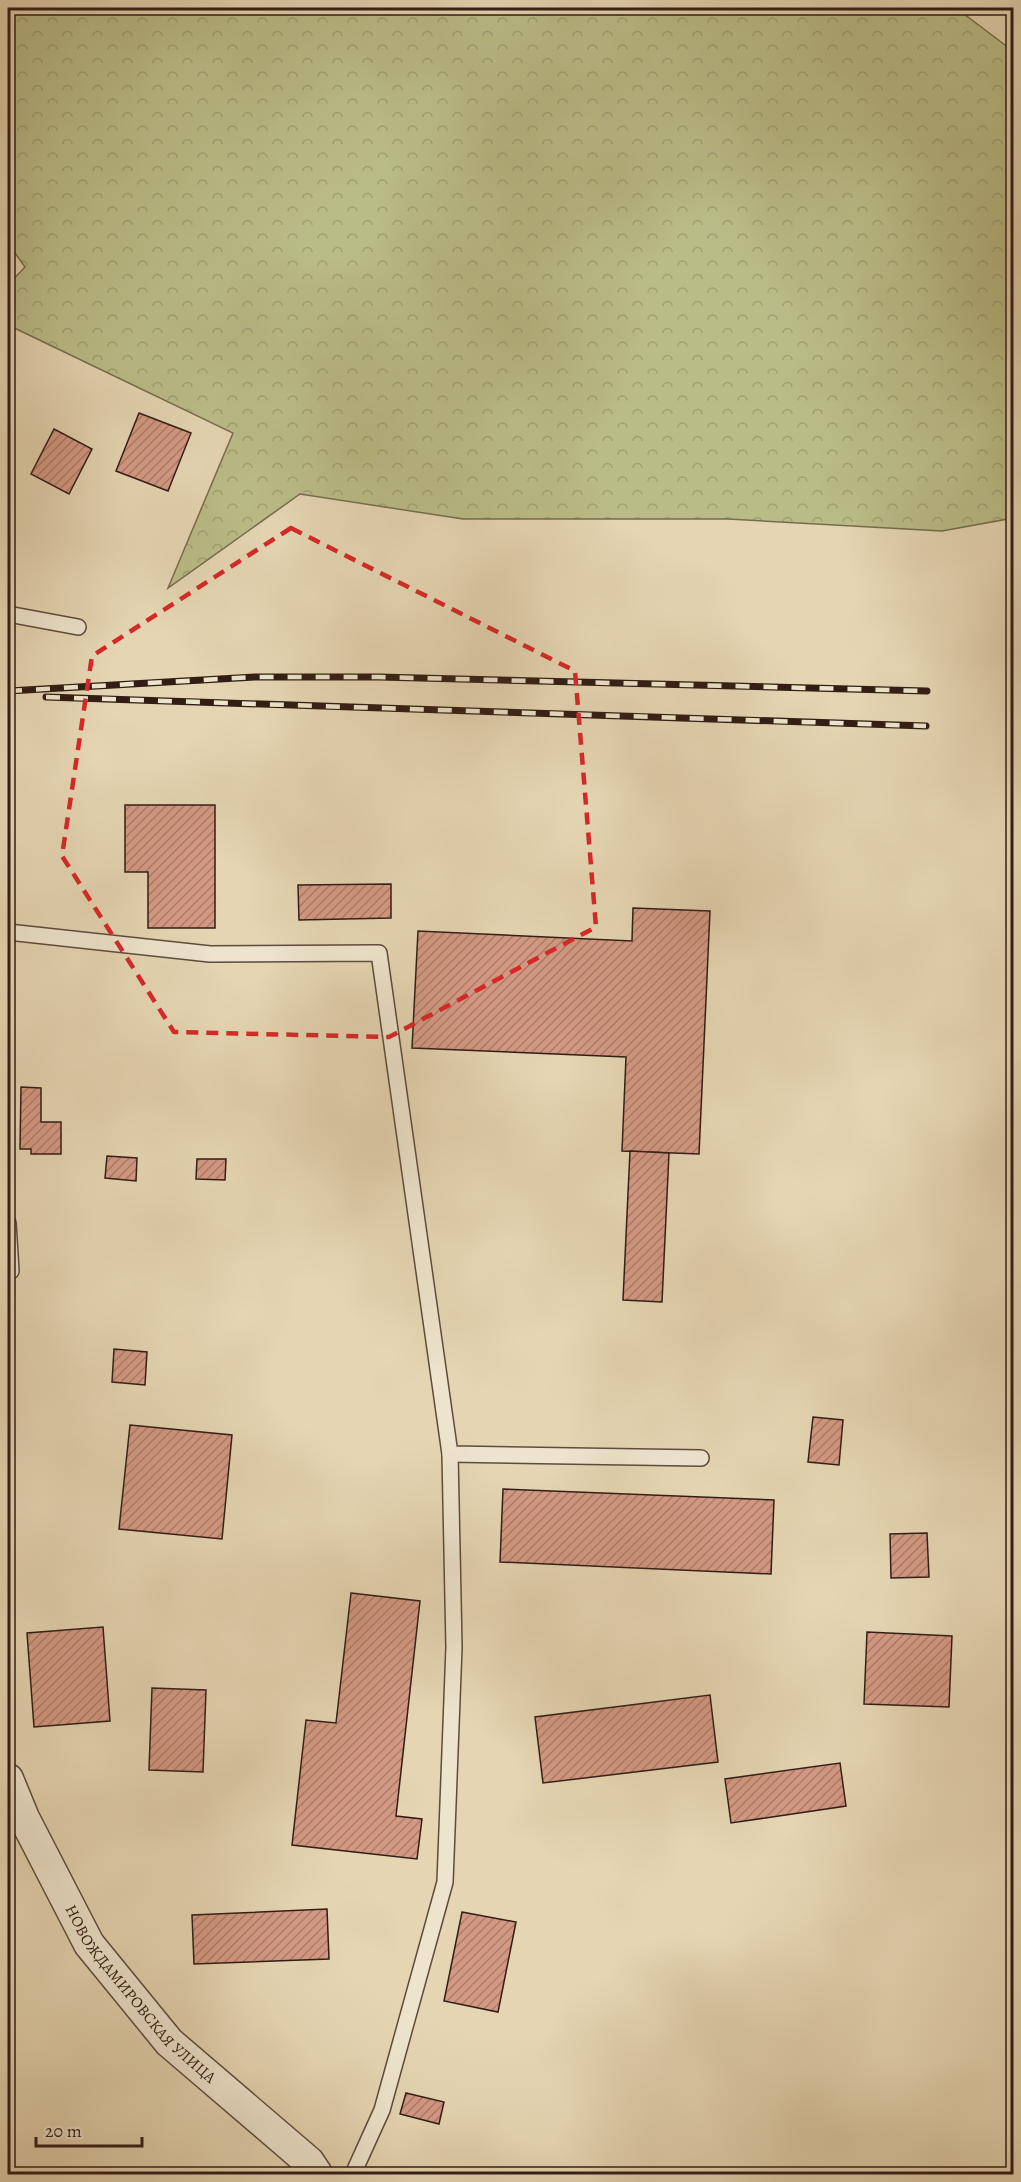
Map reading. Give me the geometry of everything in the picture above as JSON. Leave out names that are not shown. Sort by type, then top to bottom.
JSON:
[{"type":"street","name":"НОВОЖДАМИРОВСКАЯ УЛИЦА","points":[[8,1779],[16,1820],[89,1944],[169,2042],[309,2162],[317,2175]]},
{"type":"lane","points":[[8,614],[78,627]]},
{"type":"lane","points":[[8,932],[210,954],[379,953],[450,1454],[454,1647],[445,1881],[382,2110],[353,2175]]},
{"type":"lane","points":[[8,1224],[11,1271]]},
{"type":"lane","points":[[450,1454],[701,1458]]},
{"type":"highlighted area","points":[[291,528],[575,671],[596,927],[389,1037],[174,1032],[62,856],[92,656]]},
{"type":"green space","points":[[8,8],[956,8],[1013,51],[1013,518],[942,531],[728,519],[463,519],[300,494],[168,588],[233,433],[8,325],[8,285],[25,267],[8,243]]},
{"type":"building","points":[[139,413],[191,433],[168,491],[116,471]]},
{"type":"building","points":[[54,429],[92,449],[69,494],[31,474]]},
{"type":"building","points":[[125,805],[215,805],[215,928],[148,928],[148,872],[125,872]]},
{"type":"building","points":[[391,884],[391,918],[299,920],[298,885]]},
{"type":"building","points":[[633,908],[710,911],[699,1154],[622,1151],[626,1057],[412,1048],[418,931],[632,941]]},
{"type":"building","points":[[21,1087],[41,1088],[41,1122],[61,1122],[61,1154],[31,1154],[31,1149],[20,1149]]},
{"type":"building","points":[[630,1151],[669,1153],[662,1302],[623,1300]]},
{"type":"building","points":[[107,1156],[137,1158],[136,1181],[105,1178]]},
{"type":"building","points":[[197,1159],[226,1159],[225,1180],[196,1179]]},
{"type":"building","points":[[114,1349],[147,1352],[145,1385],[112,1382]]},
{"type":"building","points":[[813,1417],[843,1420],[839,1465],[808,1462]]},
{"type":"building","points":[[130,1425],[232,1435],[222,1539],[119,1529]]},
{"type":"building","points":[[503,1489],[774,1500],[771,1574],[500,1562]]},
{"type":"building","points":[[927,1533],[929,1577],[891,1578],[890,1534]]},
{"type":"building","points":[[351,1593],[420,1601],[396,1816],[422,1819],[417,1859],[292,1845],[306,1720],[336,1723]]},
{"type":"building","points":[[103,1627],[110,1721],[34,1727],[27,1633]]},
{"type":"building","points":[[867,1632],[952,1636],[949,1707],[864,1704]]},
{"type":"building","points":[[152,1688],[206,1690],[203,1772],[149,1770]]},
{"type":"building","points":[[710,1695],[718,1762],[543,1783],[535,1717]]},
{"type":"building","points":[[840,1763],[846,1806],[731,1823],[725,1779]]},
{"type":"building","points":[[327,1909],[329,1959],[194,1964],[192,1915]]},
{"type":"building","points":[[462,1912],[516,1922],[498,2012],[444,2001]]},
{"type":"building","points":[[406,2093],[444,2102],[439,2124],[400,2114]]},
{"type":"railway","points":[[8,691],[255,677],[379,677],[927,691]]},
{"type":"railway","points":[[46,697],[926,726]]}]
